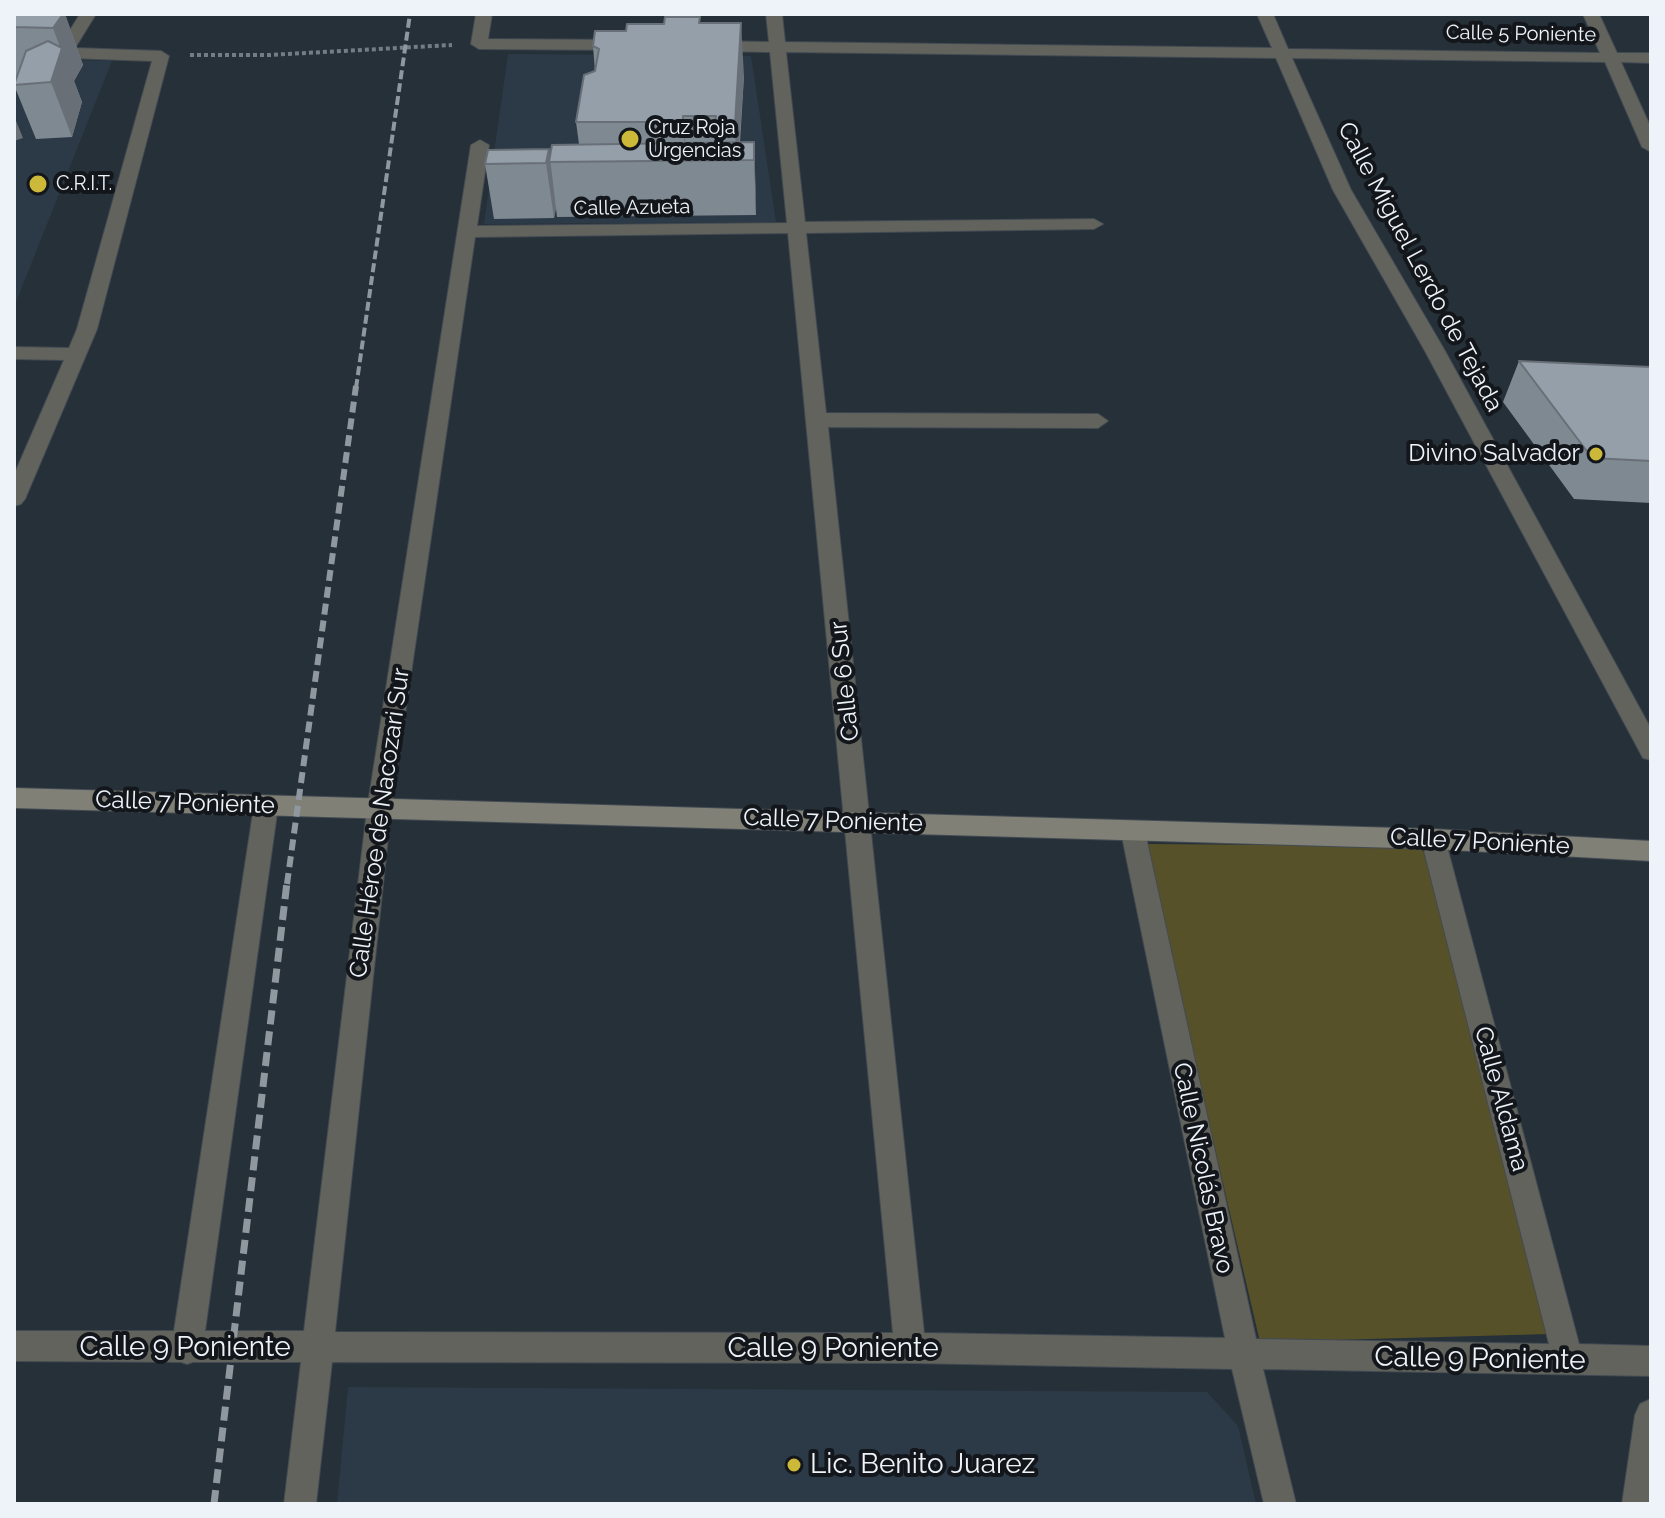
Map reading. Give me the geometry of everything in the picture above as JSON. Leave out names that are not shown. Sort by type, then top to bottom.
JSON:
[{"type":"main road","name":"Calle 7 Poniente","points":[[14,798],[1433,839],[1651,851]]},
{"type":"street","points":[[64,53],[88,14]]},
{"type":"street","points":[[484,14],[479,44],[636,45]]},
{"type":"street","name":"Calle 6 Sur","points":[[774,14],[859,821],[910,1348]]},
{"type":"street","name":"Calle Miguel Lerdo de Tejada","points":[[1265,14],[1342,190],[1435,351],[1651,751]]},
{"type":"street","points":[[1591,14],[1651,147]]},
{"type":"street","name":"Calle 5 Poniente","points":[[699,46],[1651,58]]},
{"type":"street","points":[[14,51],[161,56],[78,354],[14,499]]},
{"type":"street","name":"Calle Héroe de Nacozari Sur","points":[[300,1504],[379,810],[480,145]]},
{"type":"street","name":"Calle Azueta","points":[[468,232],[1094,224]]},
{"type":"street","points":[[14,353],[78,354]]},
{"type":"street","points":[[817,420],[1098,421]]},
{"type":"street","points":[[187,1349],[266,806]]},
{"type":"street","name":"Calle Nicolás Bravo","points":[[1133,832],[1244,1355],[1280,1504]]},
{"type":"street","name":"Calle Aldama","points":[[1433,839],[1568,1360]]},
{"type":"street","name":"Calle 9 Poniente","points":[[14,1346],[187,1349],[910,1348],[1651,1361]]},
{"type":"street","points":[[1638,1504],[1651,1415]]},
{"type":"path","points":[[161,56],[269,55],[479,44]]},
{"type":"shaded area","name":"Cruz Roja Urgencias","points":[[508,54],[751,56],[776,222],[484,224]]},
{"type":"shaded area","name":"C.R.I.T.","points":[[14,59],[112,61],[14,307]]},
{"type":"shaded area","points":[[1144,844],[1422,846],[1550,1334],[1260,1342]]},
{"type":"shaded area","name":"Lic. Benito Juarez","points":[[348,1387],[1207,1392],[1238,1426],[1256,1504],[337,1504]]},
{"type":"building","points":[[14,14],[63,14],[53,28],[14,27]]},
{"type":"building","points":[[665,17],[700,17],[699,23],[741,23],[735,124],[715,124],[716,116],[683,116],[683,122],[576,122],[584,75],[595,71],[599,49],[593,46],[595,31],[626,31],[627,24],[664,24]]},
{"type":"building","points":[[48,41],[62,48],[51,82],[14,85],[26,51]]},
{"type":"building","points":[[754,142],[754,160],[549,162],[552,145]]},
{"type":"building","points":[[549,149],[546,163],[485,164],[488,150]]},
{"type":"building","points":[[1519,361],[1651,367],[1651,461],[1592,458]]},
{"type":"railway","points":[[356,388],[410,14]]},
{"type":"railway","points":[[287,884],[356,386]]},
{"type":"railway","points":[[214,1504],[287,882]]},
{"type":"place","name":"Cruz Roja Urgencias","points":[[630,139]]},
{"type":"place","name":"C.R.I.T.","points":[[38,184]]},
{"type":"place","name":"Divino Salvador","points":[[1596,454]]},
{"type":"place","name":"Lic. Benito Juarez","points":[[794,1465]]}]
